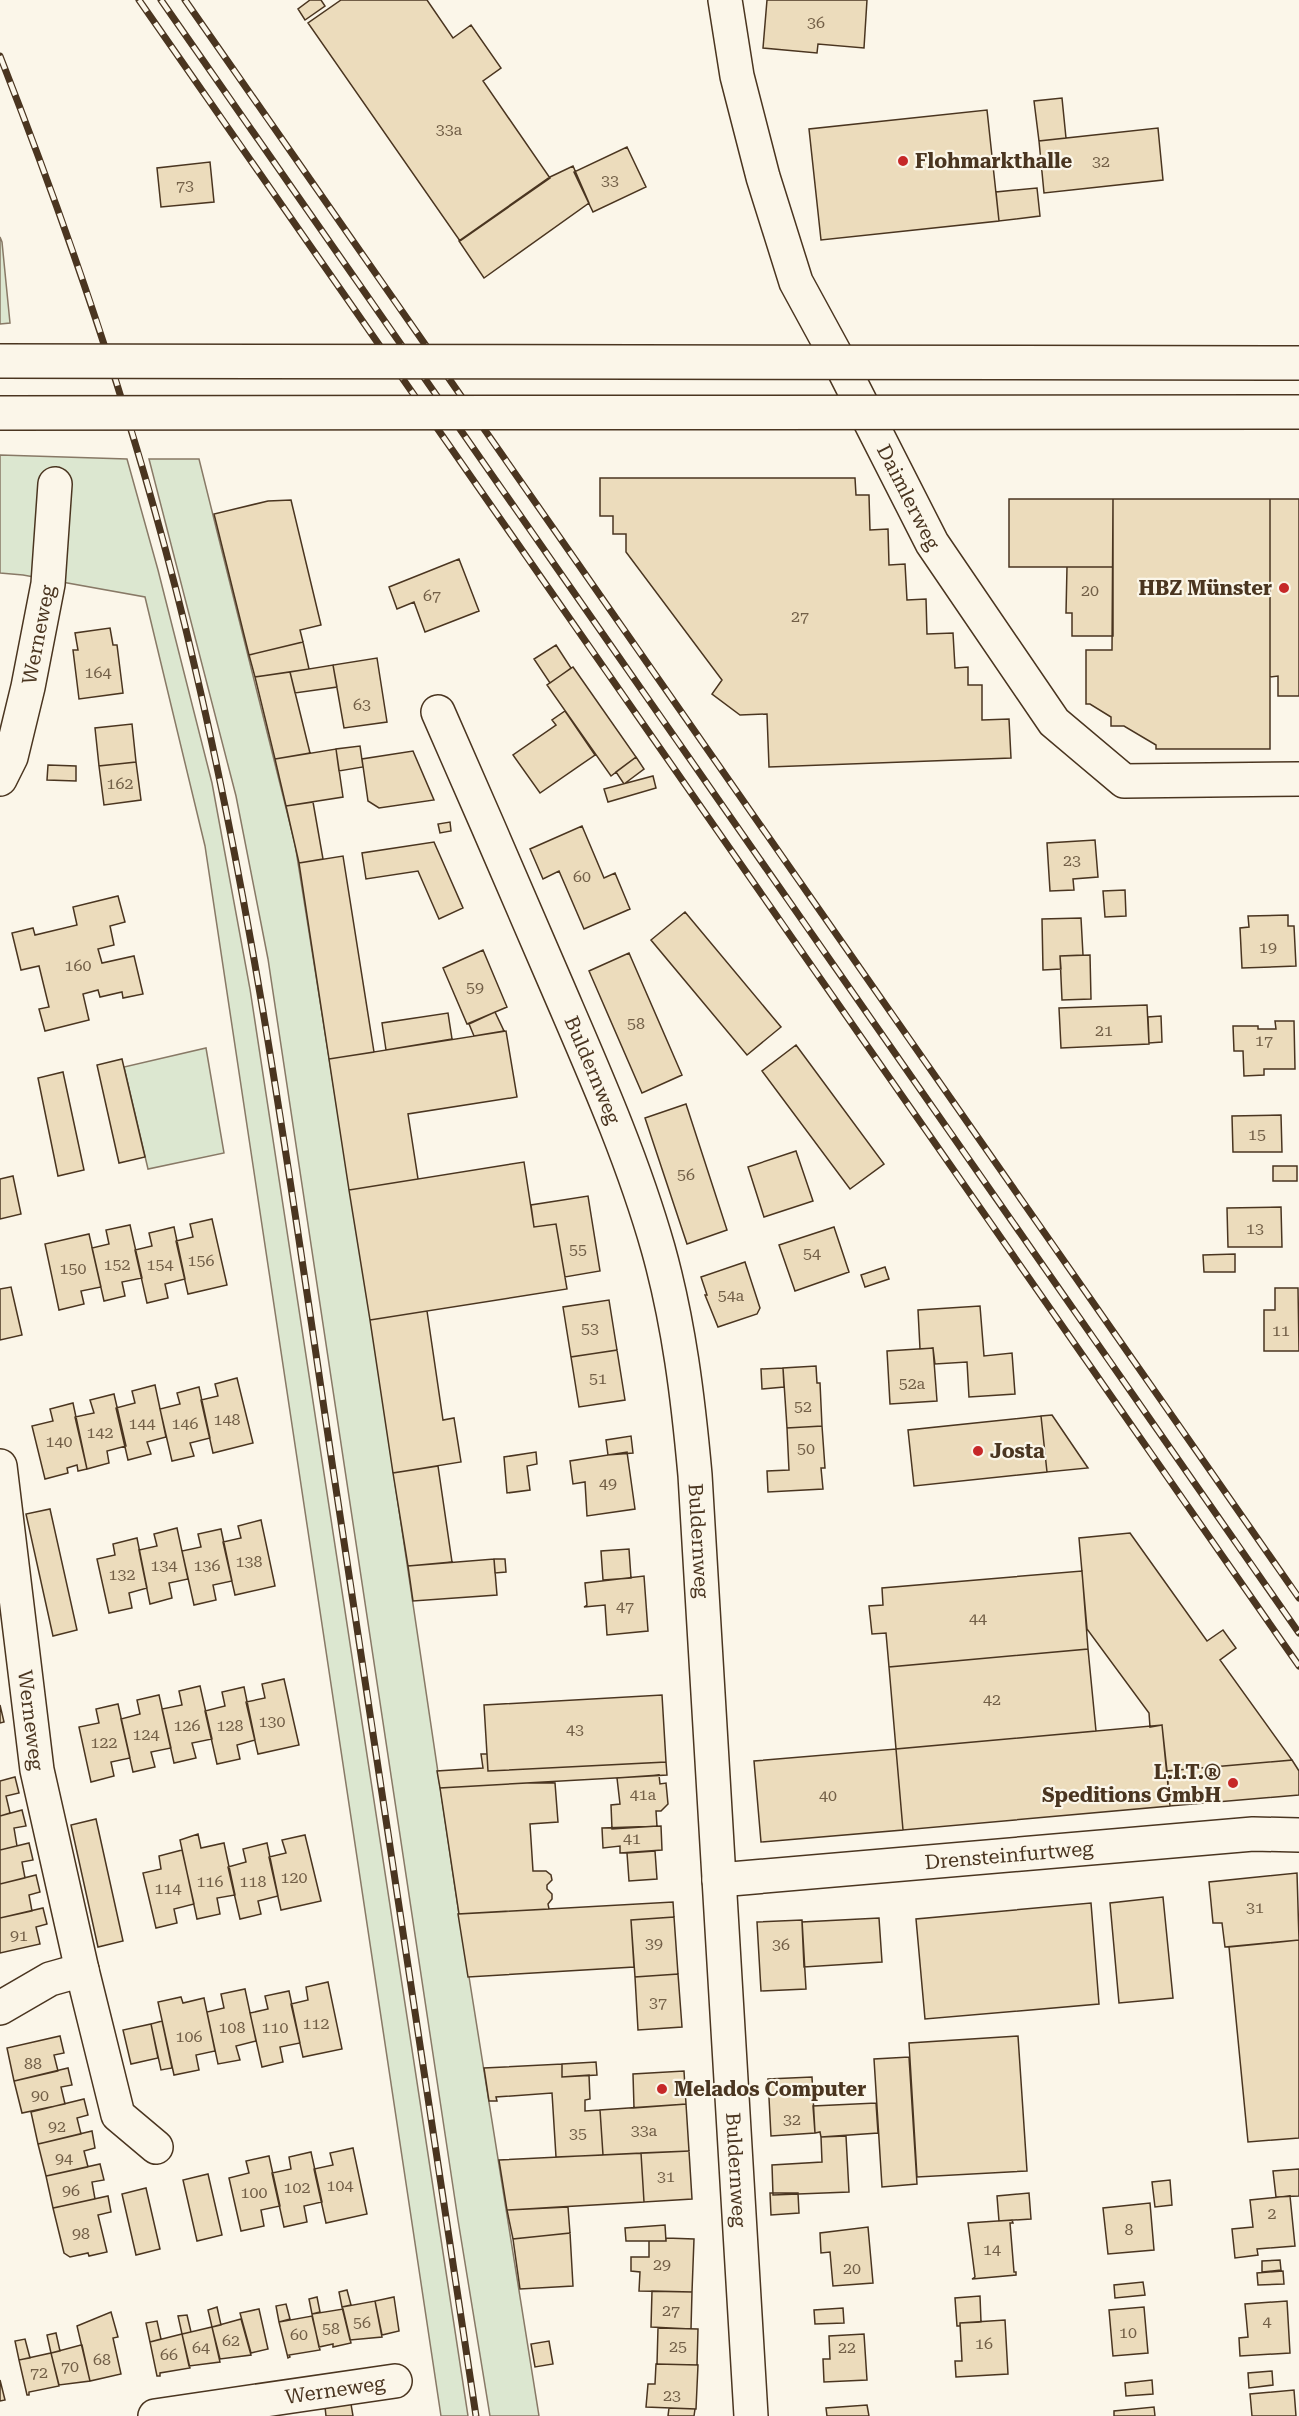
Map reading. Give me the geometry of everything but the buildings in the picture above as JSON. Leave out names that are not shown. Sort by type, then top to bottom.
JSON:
[{"type":"main road","name":"Daimlerweg","points":[[725,0],[737,76],[763,177],[796,282],[845,372],[932,543],[1054,722],[1124,781],[1299,779]]},
{"type":"main road","points":[[0,361],[1299,363]]},
{"type":"main road","points":[[0,413],[1299,412]]},
{"type":"main road","name":"Werneweg","points":[[0,779],[11,757],[28,687],[46,595],[55,484]]},
{"type":"main road","name":"Buldernweg","points":[[438,712],[611,1110],[638,1183],[668,1291],[680,1345],[688,1395],[751,2416]]},
{"type":"main road","name":"Werneweg","points":[[0,1466],[37,1770],[81,1970],[118,2115],[156,2147]]},
{"type":"main road","name":"Drensteinfurtweg","points":[[719,1880],[1241,1835],[1299,1835]]},
{"type":"main road","points":[[0,2008],[50,1979],[81,1970]]},
{"type":"main road","name":"Werneweg","points":[[164,2415],[395,2381]]},
{"type":"green space","points":[[0,237],[10,323],[0,324]]},
{"type":"green space","points":[[0,455],[127,459],[158,570],[212,783],[250,989],[468,2416],[441,2416],[205,846],[145,597],[0,573]]},
{"type":"green space","points":[[149,459],[199,459],[295,844],[371,1321],[459,1914],[539,2416],[490,2416],[458,2220],[268,959],[236,796]]},
{"type":"green space","points":[[206,1048],[224,1153],[148,1169],[124,1067]]},
{"type":"railway","points":[[139,0],[1299,1666]]},
{"type":"railway","points":[[161,0],[1299,1633]]},
{"type":"railway","points":[[185,0],[1299,1598]]},
{"type":"railway","points":[[0,56],[57,206],[133,435],[176,590],[217,767],[255,967],[288,1167],[476,2416]]},
{"type":"place","name":"Flohmarkthalle","points":[[903,161]]},
{"type":"place","name":"HBZ Münster","points":[[1284,588]]},
{"type":"place","name":"Josta","points":[[978,1451]]},
{"type":"place","name":"L.I.T.® Speditions GmbH","points":[[1233,1783]]},
{"type":"place","name":"Melados Computer","points":[[662,2089]]}]
